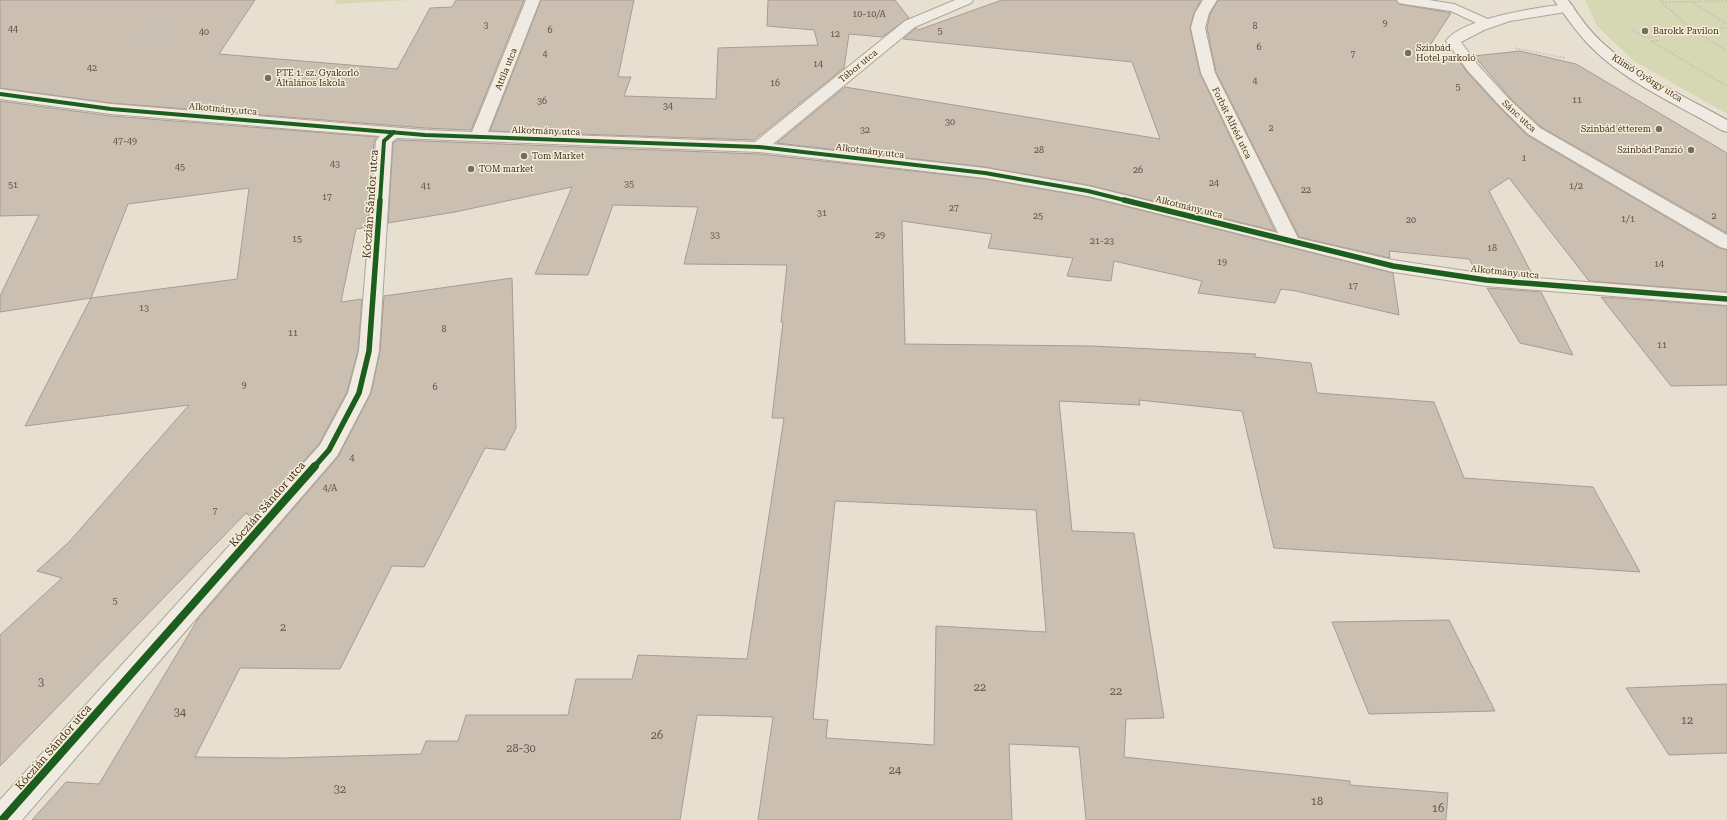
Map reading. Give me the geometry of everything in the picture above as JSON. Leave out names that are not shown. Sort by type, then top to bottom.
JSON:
[{"type":"street","name":"Attila utca","points":[[478,137],[533,0]]},
{"type":"street","name":"Tábor utca","points":[[759,148],[910,24],[966,0]]},
{"type":"street","name":"Forbát Alfréd utca","points":[[1210,0],[1202,12],[1198,28],[1208,73],[1292,242]]},
{"type":"street","points":[[1404,0],[1454,8],[1485,23]]},
{"type":"street","name":"Sánc utca","points":[[1564,4],[1485,23],[1453,41],[1473,68],[1505,103],[1534,131],[1727,242]]},
{"type":"street","name":"Klimó György utca","points":[[1564,4],[1582,30],[1606,53],[1637,74],[1727,127]]},
{"type":"street","name":"Alkotmány utca","points":[[0,94],[111,109],[394,132],[478,137],[759,148],[984,173],[1088,191],[1393,266],[1486,280],[1727,299]]},
{"type":"street","name":"Kóczián Sándor utca","points":[[2,820],[329,450],[359,393],[369,351],[384,141],[394,132]]},
{"type":"path","points":[[1661,1],[1727,2]]},
{"type":"path","points":[[1661,1],[1692,29],[1727,51]]},
{"type":"path","points":[[1692,2],[1727,24]]},
{"type":"path","points":[[1654,30],[1727,28]]},
{"type":"path","points":[[146,30],[160,31],[163,34],[160,37],[146,42],[131,42],[128,39],[131,36],[146,30]]},
{"type":"path","points":[[1632,30],[1646,38],[1659,36],[1659,30]]},
{"type":"path","points":[[1660,40],[1651,41],[1727,86]]},
{"type":"green space","points":[[337,0],[412,0],[334,4]]},
{"type":"green space","points":[[1585,0],[1727,0],[1727,114],[1634,61],[1597,26]]},
{"type":"building","points":[[0,0],[255,0],[219,54],[397,69],[430,8],[452,7],[456,0],[524,0],[471,130],[425,128],[111,103],[0,88]]},
{"type":"building","points":[[541,0],[634,0],[618,77],[631,77],[624,96],[716,99],[718,48],[818,45],[814,30],[767,26],[768,0],[895,0],[909,18],[882,37],[849,34],[844,68],[754,140],[490,131]]},
{"type":"building","points":[[1002,0],[1201,0],[1194,13],[1190,28],[1200,73],[1275,231],[1088,185],[985,167],[777,143],[845,87],[1160,139],[1132,62],[903,39],[916,28],[918,30]]},
{"type":"building","points":[[1218,0],[1396,0],[1399,4],[1451,13],[1419,62],[1457,58],[1467,72],[1527,135],[1719,248],[1727,250],[1727,292],[1589,281],[1509,178],[1489,191],[1533,276],[1476,271],[1469,259],[1389,251],[1390,258],[1299,237],[1216,72],[1207,28],[1210,14]]},
{"type":"building","points":[[1520,51],[1576,64],[1727,153],[1727,233],[1541,127],[1511,99],[1474,56]]},
{"type":"building","points":[[0,101],[111,116],[377,137],[374,141],[368,227],[356,229],[341,302],[362,299],[358,351],[347,392],[319,444],[252,518],[246,513],[0,766],[0,635],[62,578],[37,571],[69,542],[189,405],[25,426],[91,298],[0,312],[0,296],[39,215],[0,216]],"holes":[[[249,188],[237,279],[91,298],[128,204]]]},
{"type":"building","points":[[398,140],[759,154],[985,179],[1088,197],[1393,273],[1399,315],[1296,291],[1281,289],[1275,303],[1198,293],[1202,281],[1114,261],[1111,281],[1067,276],[1073,258],[988,248],[992,234],[902,221],[905,344],[1092,346],[1256,354],[1254,357],[1311,363],[1317,393],[1434,402],[1464,478],[1593,487],[1640,572],[1274,548],[1242,411],[1139,400],[1140,405],[1059,401],[1072,531],[1134,533],[1164,718],[1126,719],[1124,757],[1350,781],[1350,785],[1448,793],[1446,820],[1086,820],[1079,747],[1009,744],[1012,820],[758,820],[773,717],[697,715],[680,820],[32,820],[66,782],[99,784],[198,619],[338,457],[371,393],[380,351],[384,296],[512,278],[516,428],[505,450],[485,448],[424,567],[392,566],[340,669],[240,668],[195,757],[283,758],[421,754],[426,741],[458,741],[466,715],[568,715],[576,679],[632,679],[638,655],[747,659],[784,418],[772,418],[783,322],[781,322],[787,265],[684,264],[698,207],[613,205],[588,275],[535,274],[572,187],[455,212],[388,223],[393,143]],"holes":[[[835,501],[1036,510],[1046,632],[936,626],[934,745],[826,738],[828,720],[813,719]]]},
{"type":"building","points":[[1487,288],[1541,292],[1573,355],[1520,343]]},
{"type":"building","points":[[1601,297],[1727,306],[1727,385],[1671,386]]},
{"type":"building","points":[[1449,620],[1495,711],[1369,714],[1332,622]]},
{"type":"building","points":[[1727,684],[1727,753],[1669,755],[1626,688]]},
{"type":"cycle path","points":[[0,94],[111,109],[425,135],[759,147],[985,173],[1088,191],[1393,266],[1486,280],[1727,299]]},
{"type":"cycle path","points":[[2,820],[329,450],[359,393],[369,351],[384,141],[394,132]]},
{"type":"place","name":"Barokk Pavilon","points":[[1645,31]]},
{"type":"place","name":"Szinbád Hotel parkoló","points":[[1408,53]]},
{"type":"place","name":"PTE 1. sz. Gyakorló Általános Iskola","points":[[268,78]]},
{"type":"place","name":"Szinbád étterem","points":[[1659,129]]},
{"type":"place","name":"Szinbád Panzió","points":[[1691,150]]},
{"type":"place","name":"Tom Market","points":[[524,156]]},
{"type":"place","name":"TOM market","points":[[471,169]]}]
